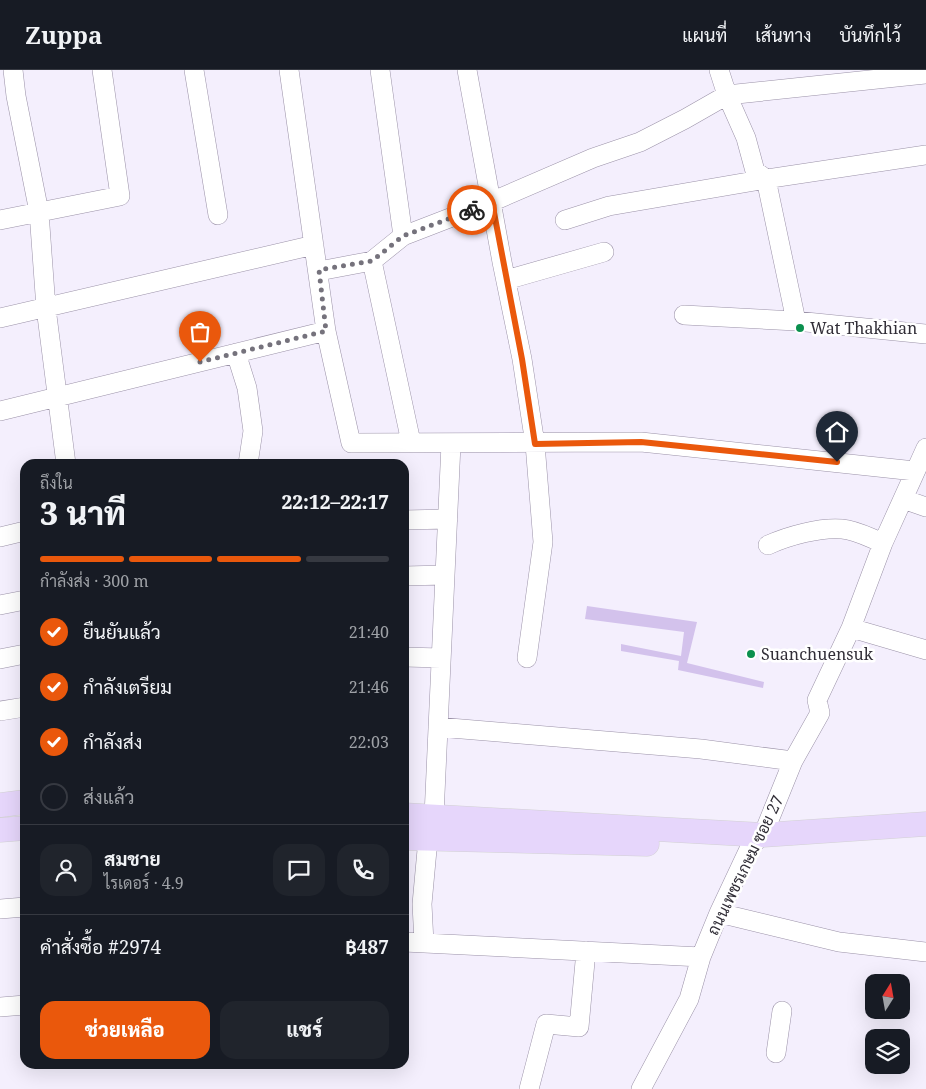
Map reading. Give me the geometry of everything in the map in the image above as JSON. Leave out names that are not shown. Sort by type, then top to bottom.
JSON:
[{"type":"main road","points":[[0,805],[20,803]]},
{"type":"main road","points":[[409,815],[757,840],[926,824]]},
{"type":"main road","points":[[0,830],[20,828]]},
{"type":"main road","points":[[409,838],[757,840],[926,837]]},
{"type":"street","points":[[13,70],[16,96],[39,212],[46,308],[65,459]]},
{"type":"street","points":[[0,220],[120,196],[102,70]]},
{"type":"street","points":[[194,70],[218,215]]},
{"type":"street","points":[[289,70],[319,270],[326,331],[351,443],[535,444],[641,442],[915,471]]},
{"type":"street","points":[[380,70],[403,236]]},
{"type":"street","points":[[467,70],[522,359],[535,444],[544,542],[527,658]]},
{"type":"street","points":[[719,70],[727,95],[746,138],[755,170],[766,179],[796,321]]},
{"type":"street","points":[[319,270],[372,261],[403,236],[492,202],[593,158],[640,142],[727,95],[926,74]]},
{"type":"street","points":[[565,220],[609,206],[766,179],[926,155]]},
{"type":"street","points":[[0,318],[314,245]]},
{"type":"street","points":[[506,280],[604,252]]},
{"type":"street","points":[[372,261],[411,442]]},
{"type":"street","points":[[684,315],[796,321],[926,334]]},
{"type":"street","points":[[0,411],[326,331]]},
{"type":"street","points":[[236,354],[247,388],[253,431],[249,459]]},
{"type":"street","points":[[434,816],[451,444]]},
{"type":"street","name":"ถนนเพชรเกษม ซอย 27","points":[[641,1089],[689,999],[701,957],[719,912],[757,840],[793,761],[820,713],[817,700],[851,628],[883,543],[926,448]]},
{"type":"street","points":[[903,499],[926,507]]},
{"type":"street","points":[[409,520],[448,519]]},
{"type":"street","points":[[768,545],[782,538],[842,529],[853,531],[883,543]]},
{"type":"street","points":[[0,537],[20,533]]},
{"type":"street","points":[[409,576],[445,575]]},
{"type":"street","points":[[0,605],[20,601]]},
{"type":"street","points":[[851,628],[926,650]]},
{"type":"street","points":[[0,659],[20,655]]},
{"type":"street","points":[[409,657],[441,658]]},
{"type":"street","points":[[0,712],[20,708]]},
{"type":"street","points":[[438,726],[701,749],[793,761]]},
{"type":"street","points":[[424,943],[422,904],[428,839]]},
{"type":"street","points":[[0,910],[20,908]]},
{"type":"street","points":[[719,912],[839,942],[926,952]]},
{"type":"street","points":[[409,942],[701,957]]},
{"type":"street","points":[[529,1089],[546,1024],[579,1027],[586,951]]},
{"type":"street","points":[[0,1007],[20,1005]]},
{"type":"street","points":[[776,1053],[782,1011]]},
{"type":"shaded area","points":[[587,606],[697,622],[687,663],[764,682],[763,688],[678,670],[679,661],[621,651],[621,644],[681,656],[684,632],[585,619]]},
{"type":"way so far","points":[[200,362],[326,331],[319,270],[372,261],[403,236],[472,210]]},
{"type":"place","name":"Wat Thakhian","points":[[800,328]]},
{"type":"place","name":"Suanchuensuk","points":[[751,654]]},
{"type":"route","points":[[472,210],[492,202],[522,359],[535,444],[641,442],[837,462]]}]
